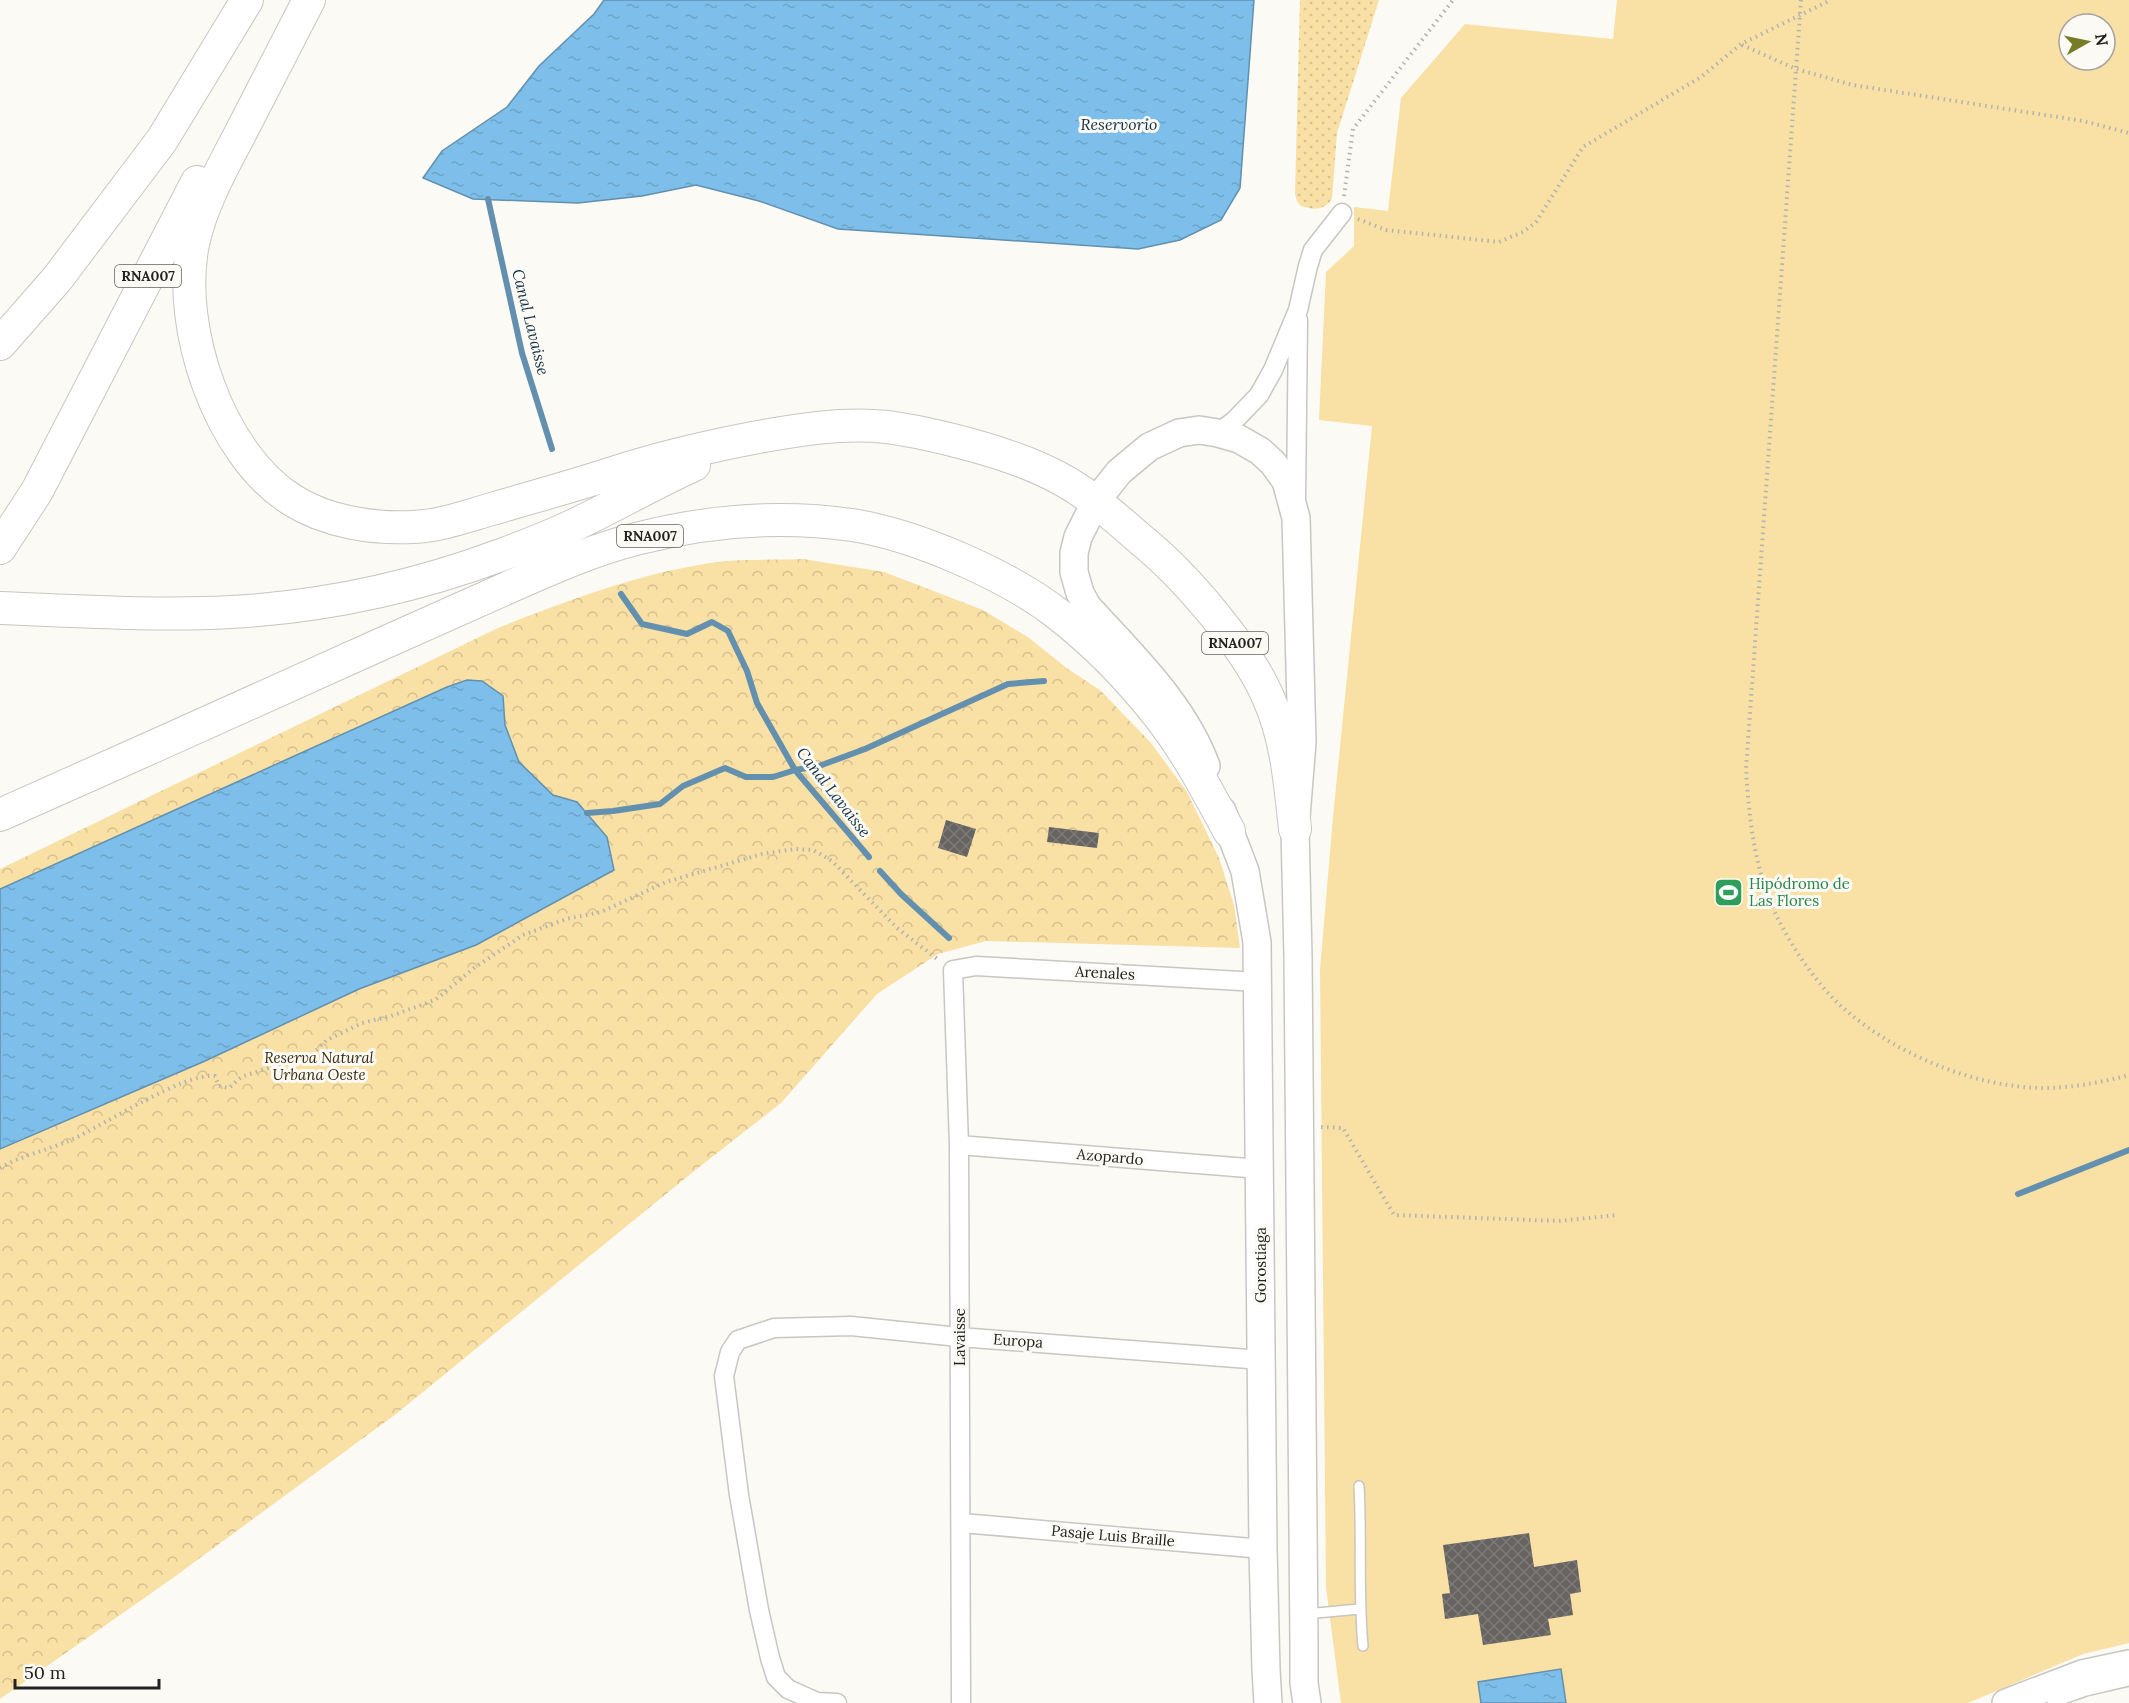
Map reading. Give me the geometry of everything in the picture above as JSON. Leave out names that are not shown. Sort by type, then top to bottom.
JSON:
[{"type":"highway","points":[[0,344],[57,279],[162,140],[247,0]]},
{"type":"highway","name":"RNA007","points":[[0,548],[37,491],[291,0]]},
{"type":"highway","points":[[309,0],[210,193],[193,244],[189,301],[197,350],[214,400],[236,442],[264,476],[287,497],[310,510],[351,522],[384,528],[420,527],[468,516],[641,464],[749,439]]},
{"type":"highway","name":"RNA007","points":[[0,608],[136,613],[232,612],[371,593],[466,566],[541,539],[749,439],[789,431],[857,426],[916,431],[998,452],[1059,478],[1096,501],[1156,552],[1193,590],[1239,648],[1268,697],[1285,748],[1295,829]]},
{"type":"highway","name":"RNA007","points":[[0,815],[590,553],[638,538],[684,529],[740,522],[794,520],[853,525],[917,542],[969,563],[1058,614],[1116,668],[1160,718],[1198,774],[1229,831]]},
{"type":"main road","name":"Gorostiaga","points":[[1268,1703],[1263,1549],[1258,982],[1257,942],[1250,895],[1240,857],[1204,759],[1181,718],[1162,691],[1088,606],[1080,593],[1074,572],[1074,553],[1078,537],[1096,501],[1119,472],[1149,447],[1179,433],[1198,430],[1239,439],[1260,451],[1273,462],[1286,481],[1296,518],[1302,742],[1295,829]]},
{"type":"main road","points":[[1295,829],[1303,1614],[1304,1683],[1307,1703]]},
{"type":"main road","points":[[1262,1410],[1302,1410]]},
{"type":"main road","points":[[2006,1703],[2082,1674],[2129,1664]]},
{"type":"street","points":[[1218,433],[1234,421],[1259,396],[1273,370],[1298,310],[1314,250],[1342,213]]},
{"type":"street","points":[[1296,518],[1298,310]]},
{"type":"street","name":"Arenales","points":[[953,970],[976,966],[1258,982]]},
{"type":"street","name":"Lavaisse","points":[[953,970],[959,1145],[961,1703]]},
{"type":"street","name":"Azopardo","points":[[959,1145],[1260,1169]]},
{"type":"street","name":"Europa","points":[[817,1702],[788,1689],[776,1677],[759,1610],[741,1507],[724,1377],[730,1352],[738,1340],[774,1328],[851,1326],[959,1337],[1262,1360]]},
{"type":"street","name":"Pasaje Luis Braille","points":[[962,1524],[1263,1549]]},
{"type":"street","points":[[817,1702],[837,1703]]},
{"type":"lane","points":[[1359,1486],[1361,1534],[1359,1610],[1363,1646]]},
{"type":"lane","points":[[1303,1614],[1359,1610]]},
{"type":"lane","points":[[2052,1703],[2086,1690],[2129,1681]]},
{"type":"path","points":[[1452,0],[1353,129],[1342,213],[1386,230],[1499,242],[1523,232],[1536,222],[1583,147],[1701,77],[1742,44],[1832,0]]},
{"type":"path","points":[[1801,0],[1746,769],[1750,827],[1765,886],[1778,918],[1824,988],[1855,1017],[1894,1045],[1973,1077],[2013,1085],[2047,1088],[2077,1086],[2129,1074]]},
{"type":"path","points":[[1742,44],[1796,69],[1853,85],[2083,120],[2129,133]]},
{"type":"path","points":[[0,1168],[74,1139],[185,1082],[207,1075],[215,1076],[219,1086],[229,1088],[241,1077],[271,1067],[306,1060],[327,1040],[362,1023],[391,1016],[435,1000],[523,935],[566,919],[601,912],[666,882],[762,854],[795,849],[813,850],[832,861],[897,928],[953,970]]},
{"type":"path","points":[[1299,1125],[1344,1128],[1394,1215],[1559,1221],[1617,1215]]},
{"type":"green space","points":[[1300,0],[1379,0],[1337,133],[1332,199],[1325,206],[1318,208],[1301,206],[1295,194]]},
{"type":"green space","name":"Hipódromo de Las Flores","points":[[1617,0],[2129,0],[2129,1643],[2083,1654],[1968,1703],[1341,1703],[1326,1587],[1320,970],[1372,426],[1319,420],[1326,272],[1354,246],[1354,207],[1388,211],[1401,98],[1465,24],[1613,39]]},
{"type":"green space","name":"Reserva Natural Urbana Oeste","points":[[803,559],[884,572],[983,610],[1029,638],[1068,669],[1100,690],[1151,743],[1187,792],[1219,858],[1234,905],[1240,948],[986,941],[938,954],[877,994],[781,1103],[396,1414],[170,1580],[0,1699],[0,869],[498,628],[526,617],[582,596],[668,571],[726,561]]},
{"type":"water","name":"Reservorio","points":[[604,0],[1254,0],[1240,188],[1221,220],[1180,240],[1138,249],[838,229],[759,201],[696,185],[642,196],[578,203],[473,199],[423,178],[442,151],[507,107],[539,66],[594,14]]},
{"type":"water","points":[[467,680],[482,681],[503,696],[505,725],[519,762],[553,795],[577,802],[607,837],[614,870],[476,945],[359,989],[205,1061],[0,1149],[0,889]]},
{"type":"water","points":[[1561,1669],[1566,1703],[1481,1703],[1478,1682]]},
{"type":"building","points":[[946,820],[976,829],[967,857],[938,848]]},
{"type":"building","points":[[1049,827],[1099,833],[1097,848],[1047,842]]},
{"type":"building","points":[[1529,1533],[1534,1567],[1577,1560],[1581,1592],[1570,1594],[1573,1615],[1548,1619],[1551,1635],[1483,1645],[1478,1614],[1445,1619],[1442,1594],[1450,1593],[1443,1545]]},
{"type":"waterway","name":"Canal Lavaisse","points":[[488,199],[522,353],[552,449]]},
{"type":"waterway","name":"Canal Lavaisse","points":[[621,594],[642,624],[687,634],[712,622],[728,631],[747,671],[757,703],[795,770],[869,857]]},
{"type":"waterway","points":[[587,813],[660,804],[683,786],[725,768],[746,777],[773,777],[819,766],[865,749],[1008,684],[1044,681]]},
{"type":"waterway","name":"Canal Lavaisse","points":[[880,871],[901,894],[949,938]]},
{"type":"waterway","points":[[2018,1194],[2129,1150]]},
{"type":"place","name":"Hipódromo de Las Flores","points":[[1728,893]]}]
